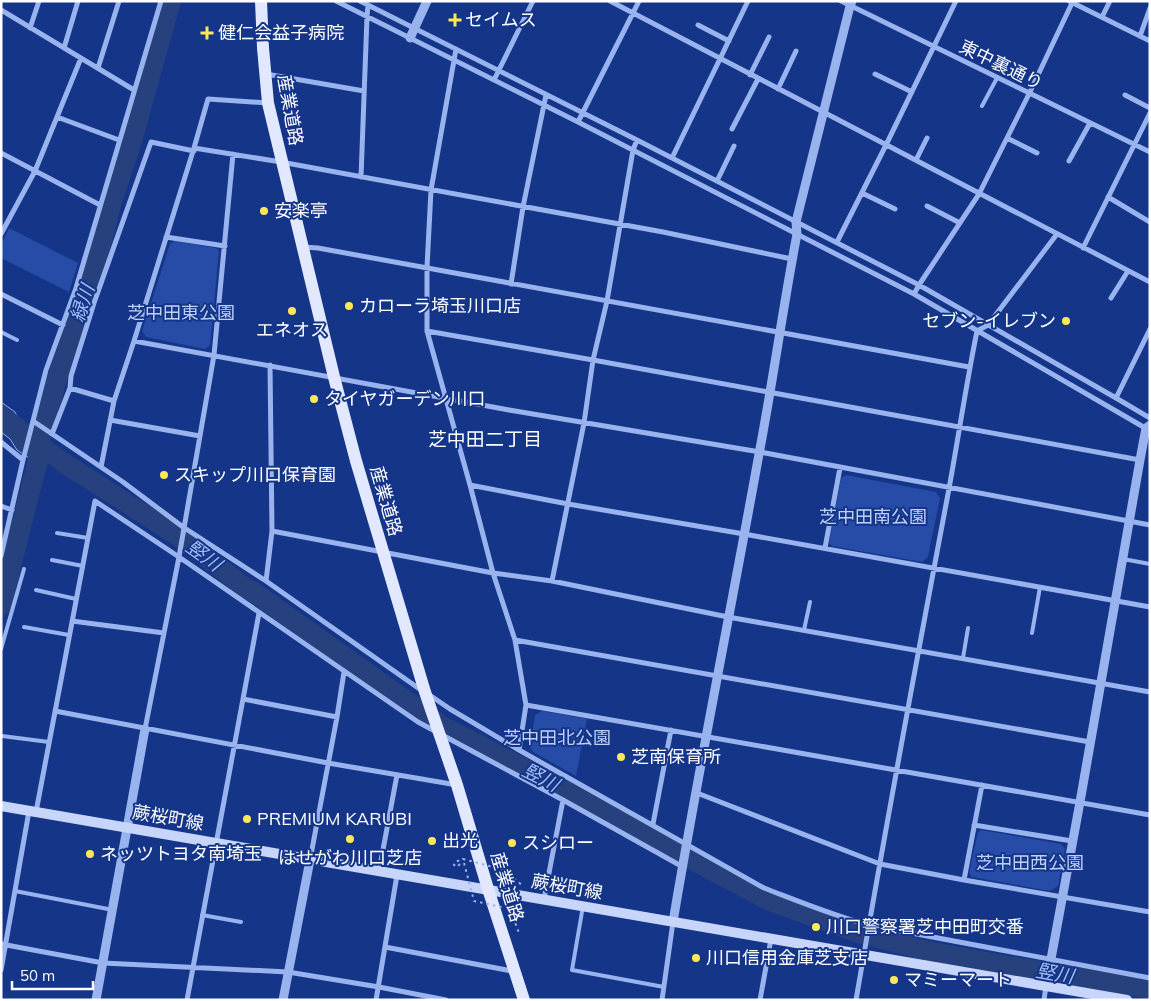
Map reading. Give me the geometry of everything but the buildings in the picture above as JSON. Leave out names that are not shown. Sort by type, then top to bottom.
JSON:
[{"type":"main road","name":"産業道路","points":[[261,1],[268,103],[356,461],[425,692],[457,785],[524,1000]]},
{"type":"main road","name":"蕨桜町線","points":[[1,806],[674,922],[771,938],[865,950],[1128,1000]]},
{"type":"street","points":[[30,28],[39,1]]},
{"type":"street","points":[[64,48],[78,1]]},
{"type":"street","points":[[98,68],[118,1]]},
{"type":"street","points":[[1,556],[46,370],[76,288],[161,1]]},
{"type":"street","points":[[336,1],[914,294],[1149,428],[1140,460],[1044,1000]]},
{"type":"street","points":[[360,1],[637,140],[919,285],[1150,418]]},
{"type":"street","points":[[410,38],[427,1]]},
{"type":"street","points":[[494,80],[533,1]]},
{"type":"street","points":[[610,1],[1150,282]]},
{"type":"street","points":[[578,122],[639,1]]},
{"type":"street","points":[[672,158],[748,1]]},
{"type":"street","name":"東中裏通り","points":[[841,1],[851,4],[934,47],[1150,152]]},
{"type":"street","points":[[837,242],[956,1]]},
{"type":"street","points":[[1102,18],[1110,1]]},
{"type":"street","points":[[914,294],[979,194],[1072,2],[1150,41]]},
{"type":"street","points":[[663,1000],[683,865],[760,452],[797,234],[796,222],[851,4]]},
{"type":"street","points":[[361,177],[368,5]]},
{"type":"street","points":[[1140,36],[1150,8]]},
{"type":"street","points":[[1,10],[134,90]]},
{"type":"street","points":[[698,25],[729,41]]},
{"type":"street","points":[[750,75],[769,37]]},
{"type":"street","points":[[456,49],[431,190],[427,267],[427,331],[493,573],[515,640],[526,705],[519,750]]},
{"type":"street","points":[[778,89],[796,51]]},
{"type":"street","points":[[1,234],[34,171],[81,58]]},
{"type":"street","points":[[265,74],[364,91]]},
{"type":"street","points":[[875,74],[912,92]]},
{"type":"street","points":[[732,129],[758,79]]},
{"type":"street","points":[[511,284],[523,207],[546,95]]},
{"type":"street","points":[[1125,95],[1150,108]]},
{"type":"street","points":[[101,467],[114,401],[208,99],[268,103]]},
{"type":"street","points":[[1083,248],[1150,113]]},
{"type":"street","points":[[57,117],[119,140]]},
{"type":"street","points":[[1069,161],[1090,123]]},
{"type":"street","points":[[916,160],[927,138]]},
{"type":"street","points":[[1007,138],[1037,153]]},
{"type":"street","points":[[552,581],[607,301],[633,150],[637,140]]},
{"type":"street","points":[[52,434],[70,388],[71,376],[94,303],[151,142],[281,162],[663,232],[792,259]]},
{"type":"street","points":[[716,181],[734,146]]},
{"type":"street","points":[[1,153],[100,205]]},
{"type":"street","points":[[96,1000],[179,557],[214,355],[233,154]]},
{"type":"street","points":[[862,193],[895,209]]},
{"type":"street","points":[[1108,197],[1150,222]]},
{"type":"street","points":[[926,206],[960,223]]},
{"type":"street","points":[[977,331],[988,325],[1057,234]]},
{"type":"street","points":[[166,237],[225,246]]},
{"type":"street","points":[[303,247],[427,267],[511,284],[970,367]]},
{"type":"street","points":[[1111,298],[1128,271]]},
{"type":"street","points":[[1,294],[62,325]]},
{"type":"street","points":[[1116,398],[1150,329]]},
{"type":"street","points":[[427,331],[1140,460]]},
{"type":"street","points":[[856,1000],[977,331]]},
{"type":"street","points":[[134,341],[446,398],[760,452],[1150,525]]},
{"type":"street","points":[[266,581],[272,532],[270,365]]},
{"type":"street","points":[[70,388],[114,401]]},
{"type":"street","points":[[110,420],[200,436]]},
{"type":"street","points":[[33,423],[101,467],[183,527],[266,581],[450,710],[764,888],[869,927],[1050,962],[1150,978]]},
{"type":"street","points":[[1,442],[23,460]]},
{"type":"street","points":[[825,548],[840,468]]},
{"type":"street","points":[[470,485],[1150,608]]},
{"type":"street","points":[[1,970],[3,945],[49,742],[95,501],[418,722],[683,865]]},
{"type":"street","points":[[1,506],[12,510]]},
{"type":"street","points":[[272,532],[383,551],[493,573],[552,581],[728,617],[1150,692]]},
{"type":"street","points":[[186,1000],[259,612]]},
{"type":"street","points":[[72,621],[164,633]]},
{"type":"street","points":[[515,640],[1090,742]]},
{"type":"street","points":[[283,1000],[344,672]]},
{"type":"street","points":[[243,700],[337,717]]},
{"type":"street","points":[[526,705],[1150,815]]},
{"type":"street","points":[[55,711],[328,764],[457,785]]},
{"type":"street","points":[[653,824],[671,730]]},
{"type":"street","points":[[379,872],[397,775]]},
{"type":"street","points":[[964,880],[982,785]]},
{"type":"street","points":[[697,793],[880,864],[1062,898],[1150,912]]},
{"type":"street","points":[[544,899],[564,800]]},
{"type":"street","points":[[974,825],[1072,841]]},
{"type":"street","points":[[376,1000],[397,875]]},
{"type":"street","points":[[760,1000],[771,938]]},
{"type":"street","points":[[3,945],[103,963],[288,972],[446,1000]]},
{"type":"street","points":[[385,947],[515,971]]},
{"type":"lane","points":[[982,106],[997,78]]},
{"type":"lane","points":[[1,332],[18,340]]},
{"type":"lane","points":[[57,533],[88,538]]},
{"type":"lane","points":[[52,560],[83,566]]},
{"type":"lane","points":[[1123,560],[1150,564]]},
{"type":"lane","points":[[1,649],[24,569]]},
{"type":"lane","points":[[1032,633],[1040,587]]},
{"type":"lane","points":[[36,590],[76,599]]},
{"type":"lane","points":[[804,630],[810,602]]},
{"type":"lane","points":[[24,627],[70,635]]},
{"type":"lane","points":[[963,658],[968,628]]},
{"type":"lane","points":[[2,736],[49,742]]},
{"type":"lane","points":[[15,891],[113,910]]},
{"type":"lane","points":[[583,906],[572,970],[664,987]]},
{"type":"lane","points":[[202,915],[241,922]]},
{"type":"path","points":[[464,859],[474,901],[519,911]]},
{"type":"path","points":[[460,864],[457,867],[454,865],[455,862],[464,859],[504,870],[524,886]]},
{"type":"path","points":[[504,870],[519,911],[515,922],[519,933]]},
{"type":"green space","points":[[9,228],[78,263],[69,292],[1,258],[1,245]]},
{"type":"green space","name":"芝中田東公園","points":[[175,241],[216,248],[219,251],[210,345],[205,349],[146,337],[142,331],[170,244]]},
{"type":"green space","name":"芝中田南公園","points":[[846,475],[936,492],[940,498],[928,557],[922,562],[832,546],[829,543],[841,478]]},
{"type":"green space","name":"芝中田北公園","points":[[542,711],[587,719],[576,776],[533,752],[530,747],[535,715]]},
{"type":"green space","name":"芝中田西公園","points":[[982,830],[1061,844],[1065,849],[1058,886],[1050,891],[972,877],[969,873],[978,832]]},
{"type":"shaded area","points":[[1,402],[15,412],[23,429],[49,448],[41,466],[17,450],[10,439],[1,432]]},
{"type":"waterway","name":"緑川","points":[[1,606],[56,382],[98,257],[112,201],[130,148],[171,1]]},
{"type":"waterway","name":"竪川","points":[[1,415],[64,463],[175,534],[246,588],[442,726],[593,804],[662,844],[770,901],[859,933],[928,951],[1150,989]]},
{"type":"place","name":"セイムス","points":[[455,20]]},
{"type":"place","name":"健仁会益子病院","points":[[207,33]]},
{"type":"place","name":"安楽亭","points":[[264,211]]},
{"type":"place","name":"カローラ埼玉川口店","points":[[349,306]]},
{"type":"place","name":"エネオス","points":[[292,311]]},
{"type":"place","name":"セブン-イレブン","points":[[1066,321]]},
{"type":"place","name":"タイヤガーデン川口","points":[[314,399]]},
{"type":"place","name":"スキップ川口保育園","points":[[164,475]]},
{"type":"place","name":"芝南保育所","points":[[621,757]]},
{"type":"place","name":"PREMIUM KARUBI","points":[[247,819]]},
{"type":"place","name":"はせがわ川口芝店","points":[[350,839]]},
{"type":"place","name":"出光","points":[[432,841]]},
{"type":"place","name":"スシロー","points":[[512,843]]},
{"type":"place","name":"ネッツトヨタ南埼玉","points":[[90,854]]},
{"type":"place","name":"川口警察署芝中田町交番","points":[[816,927]]},
{"type":"place","name":"川口信用金庫芝支店","points":[[696,958]]},
{"type":"place","name":"マミーマート","points":[[894,980]]},
{"type":"district","name":"芝中田二丁目","points":[[485,439]]}]
